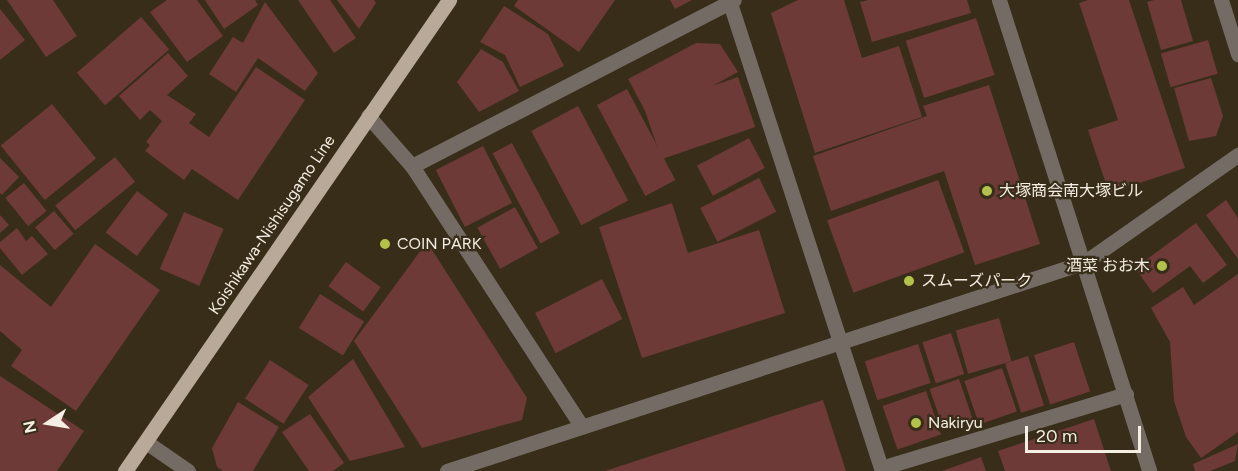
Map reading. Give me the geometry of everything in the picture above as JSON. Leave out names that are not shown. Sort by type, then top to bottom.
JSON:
[{"type":"main road","name":"Koishikawa-Nishisugamo Line","points":[[125,471],[448,0]]},
{"type":"street","points":[[999,0],[1085,262],[1149,471]]},
{"type":"street","points":[[1221,0],[1238,54]]},
{"type":"street","points":[[412,166],[731,1],[881,470],[1126,394]]},
{"type":"street","points":[[368,116],[412,166],[582,427]]},
{"type":"street","points":[[447,471],[1085,262],[1238,155]]},
{"type":"street","points":[[146,442],[188,471]]},
{"type":"building","points":[[7,0],[53,0],[77,36],[46,57]]},
{"type":"building","points":[[167,0],[197,0],[223,36],[187,62],[150,12]]},
{"type":"building","points":[[205,0],[255,0],[258,5],[224,29]]},
{"type":"building","points":[[298,0],[330,0],[356,38],[334,53]]},
{"type":"building","points":[[337,0],[374,0],[376,3],[359,29]]},
{"type":"building","points":[[518,0],[615,0],[579,52],[514,6]]},
{"type":"building","points":[[670,0],[692,0],[675,9]]},
{"type":"building","points":[[798,0],[844,0],[862,58],[899,46],[922,117],[815,153],[771,13]]},
{"type":"building","points":[[868,0],[967,0],[971,13],[872,42],[860,2]]},
{"type":"building","points":[[1088,0],[1129,0],[1185,168],[1109,193],[1088,130],[1118,120],[1079,3]]},
{"type":"building","points":[[1181,0],[1193,41],[1161,50],[1147,2]]},
{"type":"building","points":[[265,2],[318,73],[305,91],[258,58],[236,92],[209,74],[233,37],[243,43]]},
{"type":"building","points":[[504,6],[548,34],[564,66],[520,87],[505,55],[480,42]]},
{"type":"building","points":[[0,9],[25,40],[0,60]]},
{"type":"building","points":[[141,17],[169,49],[105,105],[77,73]]},
{"type":"building","points":[[976,18],[995,75],[924,98],[906,41]]},
{"type":"building","points":[[1208,40],[1218,74],[1171,87],[1161,54]]},
{"type":"building","points":[[696,43],[720,44],[738,72],[650,120],[628,79]]},
{"type":"building","points":[[481,49],[503,62],[519,91],[479,112],[457,82]]},
{"type":"building","points":[[168,53],[188,76],[167,95],[196,114],[189,123],[209,137],[256,67],[305,100],[238,200],[192,169],[184,180],[145,151],[150,145],[146,142],[162,121],[150,110],[140,120],[119,96]]},
{"type":"building","points":[[738,77],[755,127],[662,159],[644,109]]},
{"type":"building","points":[[1211,78],[1223,116],[1216,136],[1189,141],[1174,88]]},
{"type":"building","name":"大塚商会南大塚ビル","points":[[989,85],[1040,244],[975,265],[944,171],[831,211],[813,156],[927,116],[923,106]]},
{"type":"building","points":[[627,89],[675,180],[645,196],[597,105]]},
{"type":"building","points":[[52,104],[96,158],[45,200],[1,146]]},
{"type":"building","points":[[578,106],[628,200],[581,225],[531,131]]},
{"type":"building","points":[[749,138],[765,168],[713,196],[697,166]]},
{"type":"building","points":[[512,143],[560,233],[540,243],[493,153]]},
{"type":"building","points":[[483,146],[512,203],[465,227],[436,170]]},
{"type":"building","points":[[115,157],[135,182],[75,230],[55,205]]},
{"type":"building","points":[[0,158],[19,177],[2,195],[0,193]]},
{"type":"building","points":[[759,178],[776,212],[717,242],[700,208]]},
{"type":"building","points":[[938,180],[964,252],[853,293],[827,220]]},
{"type":"building","points":[[24,183],[47,211],[28,226],[5,198]]},
{"type":"building","points":[[137,191],[168,214],[137,256],[106,233]]},
{"type":"building","points":[[1226,200],[1238,218],[1238,259],[1206,215]]},
{"type":"building","points":[[672,203],[688,253],[759,230],[785,313],[642,358],[599,227]]},
{"type":"building","points":[[515,207],[538,248],[500,269],[477,228]]},
{"type":"building","points":[[54,211],[74,234],[55,250],[35,227]]},
{"type":"building","points":[[184,212],[224,229],[199,286],[160,269]]},
{"type":"building","points":[[0,215],[9,225],[0,233]]},
{"type":"building","points":[[1196,223],[1227,265],[1203,283],[1190,266],[1153,293],[1135,268]]},
{"type":"building","points":[[17,228],[26,241],[32,236],[48,254],[22,275],[0,248],[0,242]]},
{"type":"building","points":[[427,242],[527,398],[522,420],[422,448],[354,341]]},
{"type":"building","points":[[95,244],[160,290],[76,411],[11,366],[22,350],[0,331],[0,265],[51,307]]},
{"type":"building","points":[[346,262],[381,287],[363,312],[328,286]]},
{"type":"building","points":[[1238,274],[1238,432],[1201,458],[1186,437],[1174,401],[1170,342],[1151,308],[1183,287],[1194,305]]},
{"type":"building","points":[[602,279],[622,319],[556,353],[535,313]]},
{"type":"building","points":[[320,294],[364,322],[343,355],[299,328]]},
{"type":"building","points":[[999,318],[1011,361],[968,374],[956,330]]},
{"type":"building","points":[[951,333],[964,374],[936,383],[922,342]]},
{"type":"building","points":[[1074,342],[1090,391],[1050,404],[1034,355]]},
{"type":"building","points":[[918,344],[931,383],[877,400],[865,361]]},
{"type":"building","points":[[1028,356],[1044,405],[1021,413],[1005,363]]},
{"type":"building","points":[[353,359],[405,447],[350,461],[308,397]]},
{"type":"building","points":[[270,360],[309,385],[284,424],[245,399]]},
{"type":"building","points":[[1002,368],[1017,411],[979,425],[964,381]]},
{"type":"building","points":[[0,376],[84,431],[57,471],[0,471]]},
{"type":"building","points":[[959,379],[973,420],[944,430],[930,389]]},
{"type":"building","points":[[926,391],[941,434],[897,449],[883,406]]},
{"type":"building","points":[[823,400],[846,471],[605,471]]},
{"type":"building","points":[[238,402],[279,427],[253,471],[223,471],[217,467],[212,448]]},
{"type":"building","points":[[310,414],[344,463],[333,471],[309,471],[282,432]]},
{"type":"building","points":[[1094,419],[1111,471],[1005,471],[998,451]]},
{"type":"building","points":[[1238,444],[1235,461],[1210,471],[1195,471],[1193,464]]},
{"type":"building","points":[[981,457],[986,471],[942,471]]},
{"type":"place","name":"大塚商会南大塚ビル","points":[[987,191]]},
{"type":"place","name":"COIN PARK","points":[[385,244]]},
{"type":"place","name":"酒菜 おお木","points":[[1162,266]]},
{"type":"place","name":"スムーズパーク","points":[[909,281]]},
{"type":"place","name":"Nakiryu","points":[[916,423]]}]
